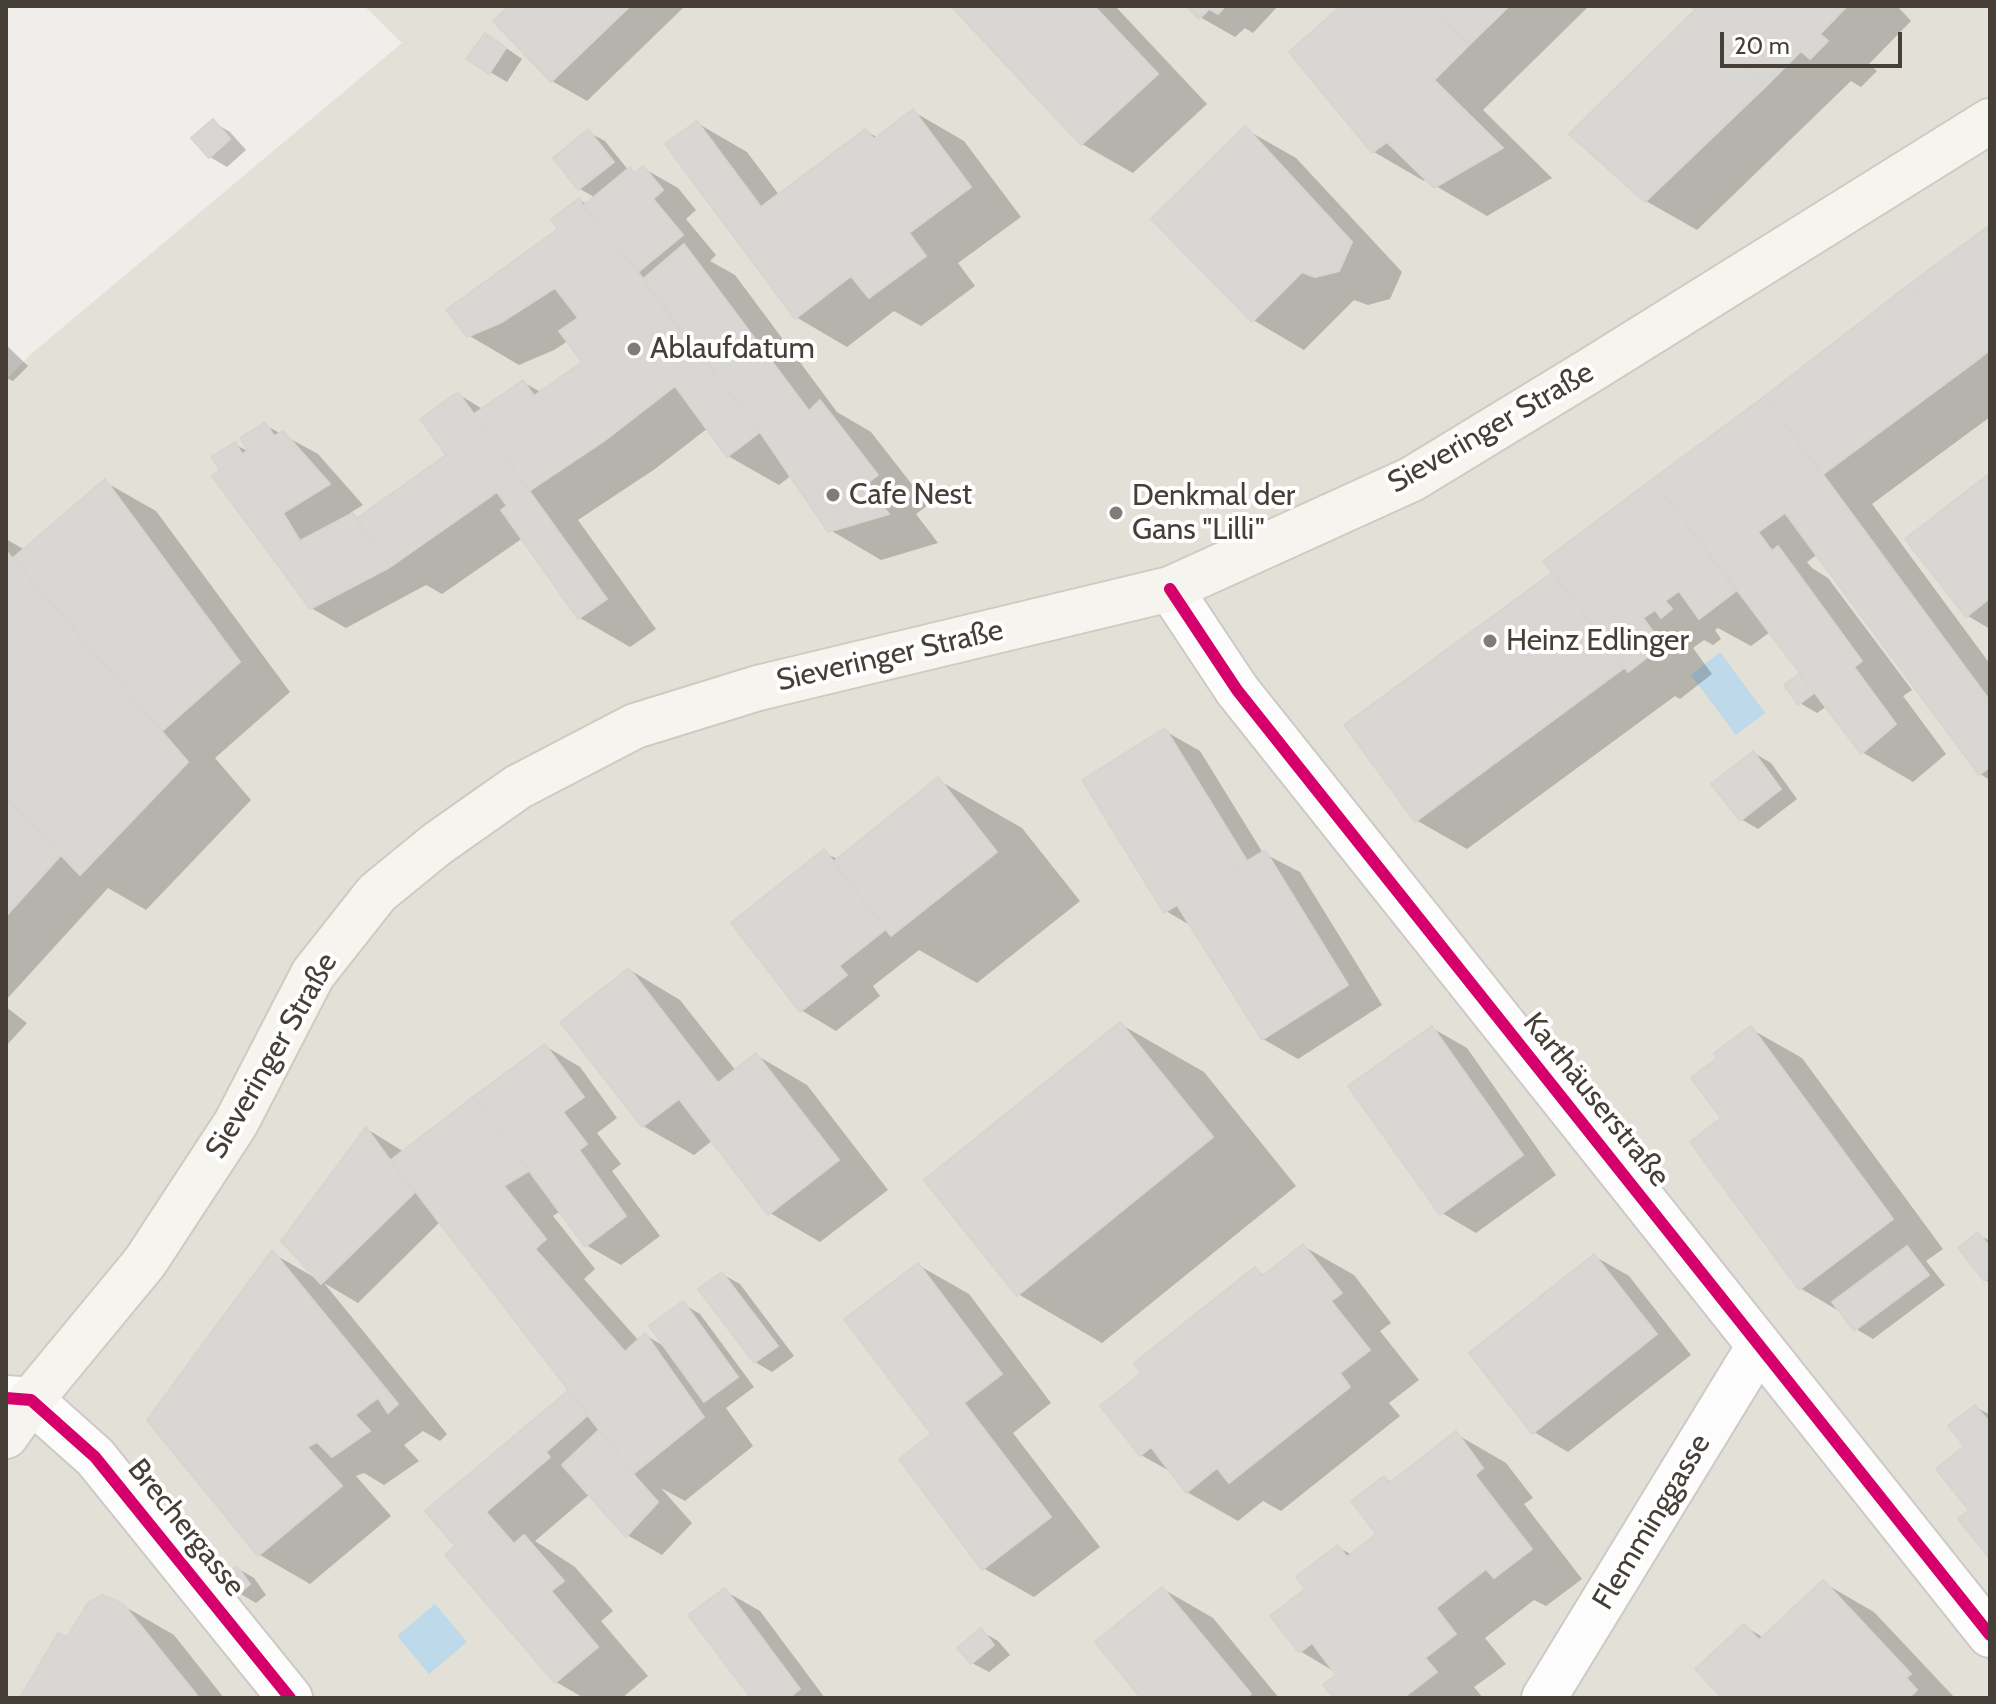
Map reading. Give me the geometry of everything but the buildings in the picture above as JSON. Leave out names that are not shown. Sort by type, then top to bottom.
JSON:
[{"type":"main road","name":"Sieveringer Straße","points":[[6,1436],[18,1399],[145,1262],[236,1123],[313,974],[377,893],[437,844],[518,787],[635,726],[758,688],[1170,589],[1412,479],[1990,121]]},
{"type":"street","name":"Karthäuserstraße","points":[[1170,589],[1237,690],[1990,1635]]},
{"type":"street","name":"Flemminggasse","points":[[1544,1698],[1759,1346]]},
{"type":"street","name":"Brechergasse","points":[[18,1399],[95,1457],[290,1698]]},
{"type":"shaded area","points":[[364,6],[1990,6],[1990,1698],[6,1698],[6,380],[31,354],[402,43]]},
{"type":"water","points":[[1720,652],[1765,713],[1736,735],[1691,675]]},
{"type":"water","points":[[435,1604],[467,1642],[429,1674],[397,1636]]},
{"type":"cycle path","points":[[1170,589],[1237,690],[1990,1635]]},
{"type":"cycle path","points":[[6,1398],[31,1400],[95,1457],[290,1698]]},
{"type":"place","name":"Ablaufdatum","points":[[634,349]]},
{"type":"place","name":"Cafe Nest","points":[[833,495]]},
{"type":"place","name":"Denkmal der Gans \"Lilli\"","points":[[1116,513]]},
{"type":"place","name":"Heinz Edlinger","points":[[1490,641]]}]
